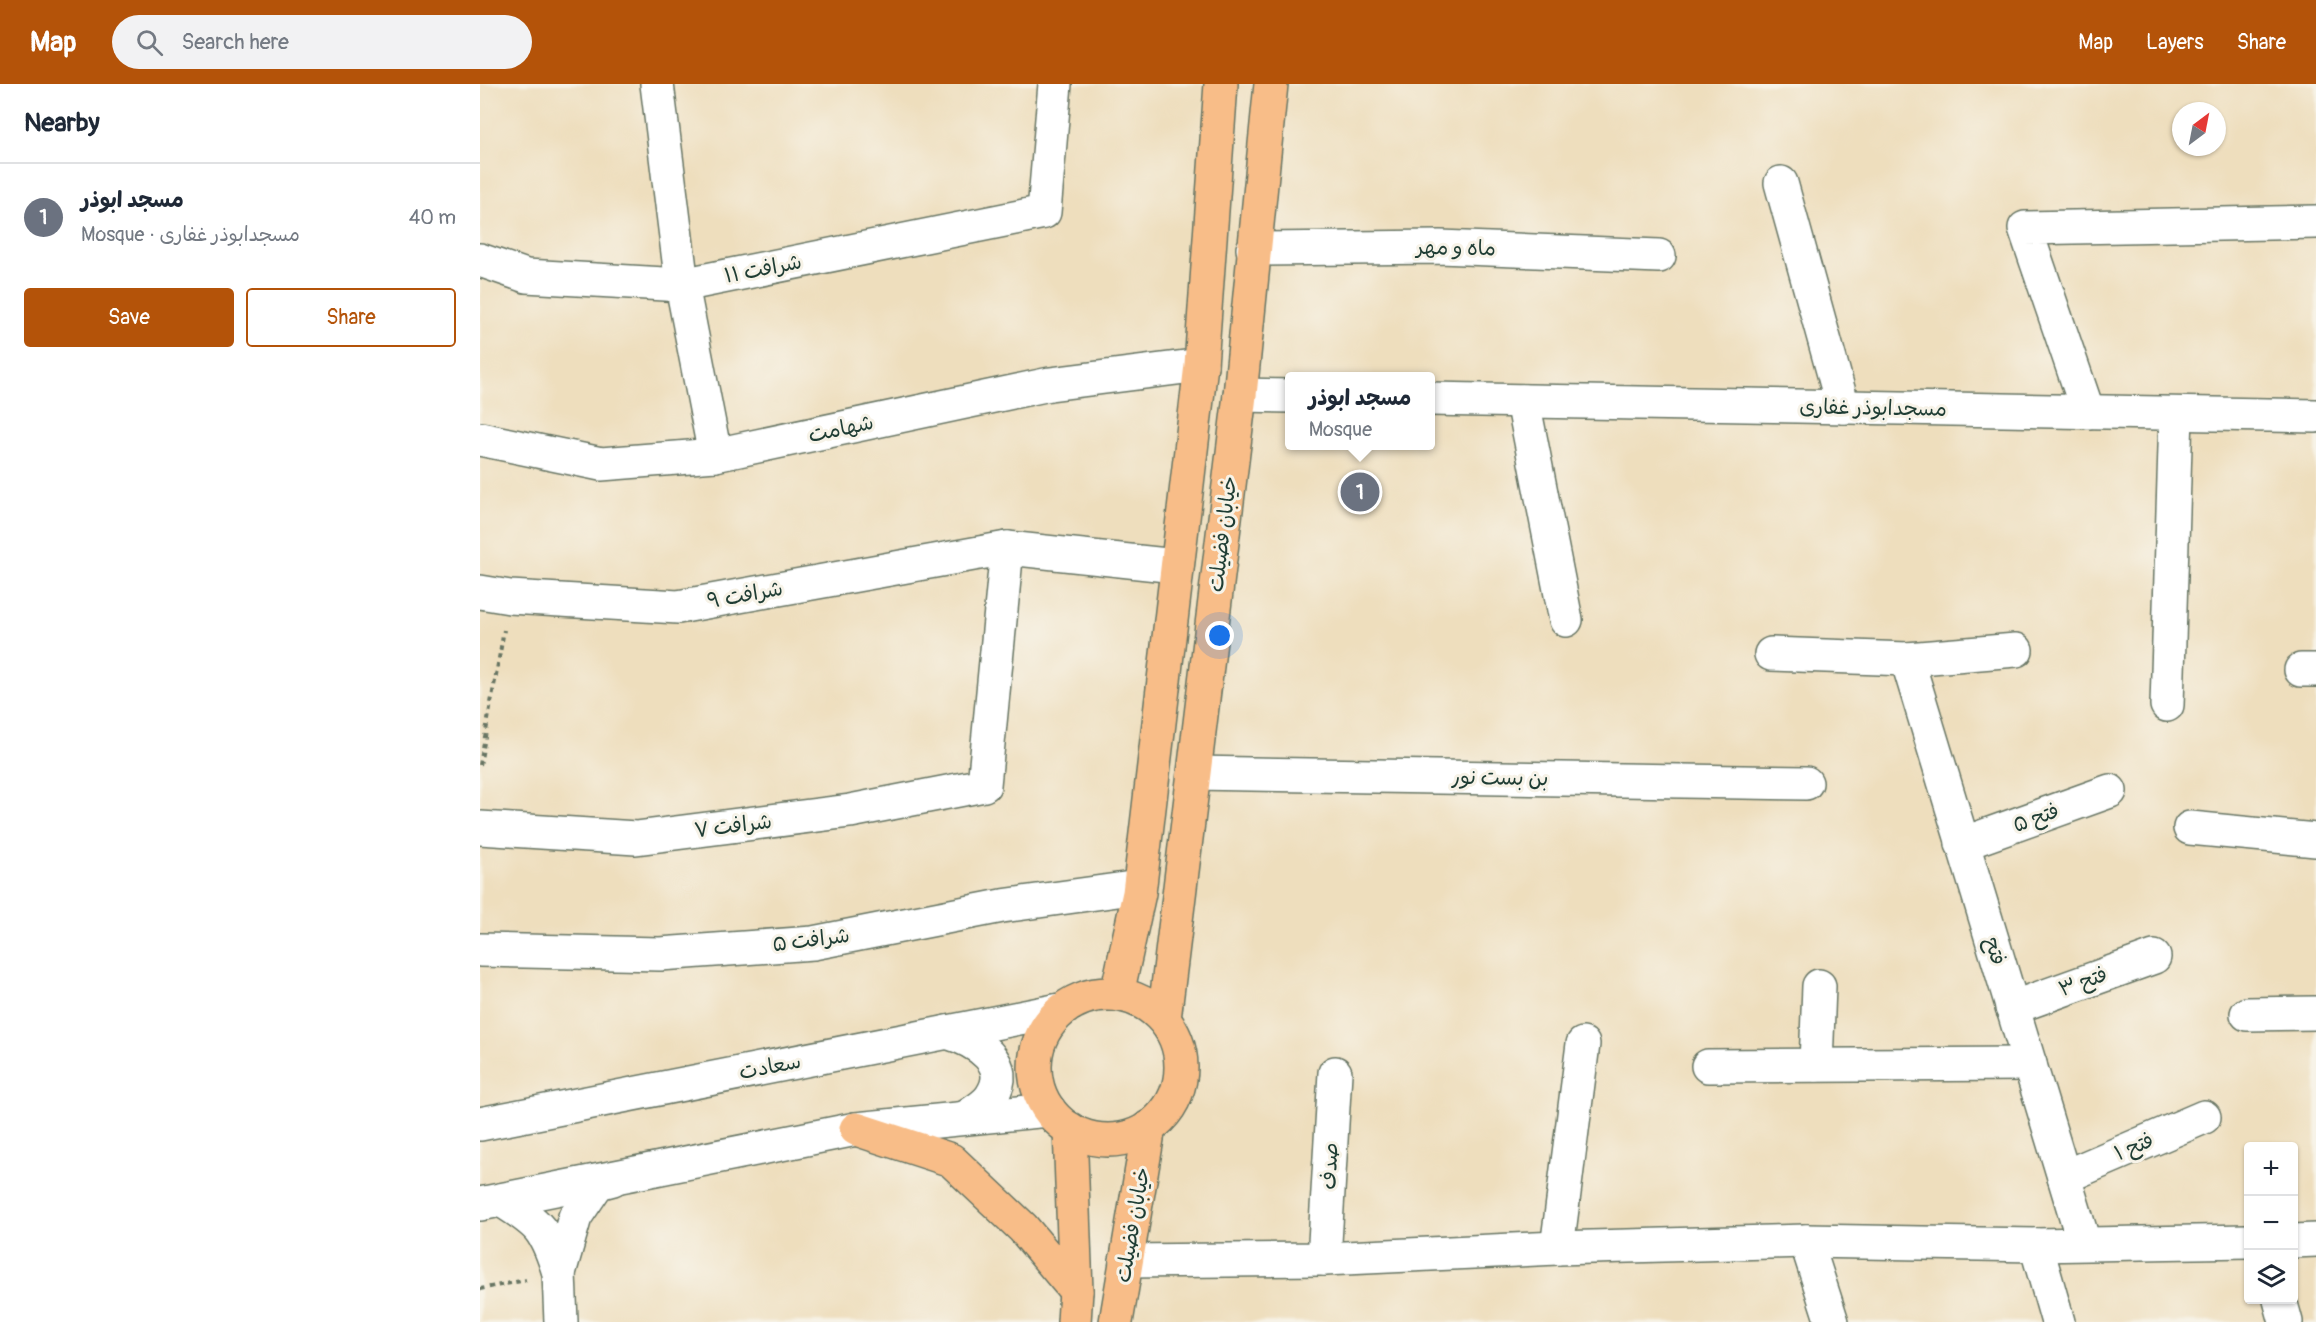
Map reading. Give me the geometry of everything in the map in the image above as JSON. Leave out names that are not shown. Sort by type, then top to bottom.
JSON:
[{"type":"main road","name":"خیابان فضیلت","points":[[1117,994],[1139,887],[1201,365],[1221,84]]},
{"type":"main road","name":"خیابان فضیلت","points":[[1164,1019],[1240,396],[1271,84]]},
{"type":"main road","points":[[1117,994],[1143,1003],[1164,1019],[1176,1038],[1181,1058],[1180,1080],[1174,1100],[1162,1117],[1149,1127],[1125,1138],[1104,1140],[1083,1136],[1059,1120],[1039,1091],[1034,1069],[1037,1047],[1046,1027],[1060,1010],[1087,996],[1117,994]]},
{"type":"main road","points":[[1059,1120],[1075,1306]]},
{"type":"main road","name":"خیابان فضیلت","points":[[1116,1322],[1149,1127]]},
{"type":"main road","points":[[856,1129],[951,1160],[1023,1228],[1075,1306]]},
{"type":"street","points":[[657,84],[682,285],[716,455]]},
{"type":"street","name":"شرافت ۱۱","points":[[480,260],[526,276],[682,285],[1044,212],[1055,84]]},
{"type":"street","points":[[1781,183],[1843,407]]},
{"type":"street","points":[[2088,412],[2025,228],[2316,222]]},
{"type":"street","name":"ماه و مهر","points":[[1253,249],[1440,247],[1659,256]]},
{"type":"street","name":"شهامت","points":[[480,439],[601,464],[716,455],[1050,384],[1201,365]]},
{"type":"street","points":[[1240,396],[1285,396]]},
{"type":"street","name":"مسجدابوذر غفاری","points":[[1435,399],[2316,416]]},
{"type":"street","points":[[1523,401],[1566,620]]},
{"type":"street","points":[[2167,705],[2176,414]]},
{"type":"street","name":"شرافت ۹","points":[[495,594],[678,607],[1007,548],[1176,566]]},
{"type":"street","name":"شرافت ۷","points":[[480,828],[636,838],[850,811],[984,785],[1007,548]]},
{"type":"street","points":[[1771,654],[1907,659],[2016,650]]},
{"type":"street","name":"فتح","points":[[1907,659],[2084,1243]]},
{"type":"street","name":"بن بست نور","points":[[1194,773],[1806,783]]},
{"type":"street","name":"فتح ۵","points":[[1962,844],[2110,791]]},
{"type":"street","points":[[2190,828],[2316,840]]},
{"type":"street","name":"شرافت ۵","points":[[480,950],[660,954],[813,943],[1002,906],[1139,887]]},
{"type":"street","name":"فتح ۳","points":[[2012,1008],[2154,957]]},
{"type":"street","points":[[1816,1065],[1819,986]]},
{"type":"street","name":"سعادت","points":[[480,1124],[1060,1010]]},
{"type":"street","points":[[2247,1014],[2316,1013]]},
{"type":"street","points":[[947,1032],[967,1038],[978,1045],[989,1054],[998,1069],[999,1083],[989,1100],[965,1118]]},
{"type":"street","points":[[1557,1248],[1583,1044]]},
{"type":"street","points":[[1708,1066],[2030,1064]]},
{"type":"street","name":"صدف","points":[[1324,1259],[1335,1073]]},
{"type":"street","name":"فتح ۱","points":[[2064,1177],[2204,1117]]},
{"type":"street","points":[[491,1202],[856,1129],[965,1118],[1059,1120]]},
{"type":"street","points":[[559,1273],[575,1217],[598,1183],[626,1175]]},
{"type":"street","points":[[491,1202],[529,1217],[549,1240],[559,1273],[561,1322]]},
{"type":"street","points":[[2298,1241],[2316,1240]]},
{"type":"street","points":[[1806,1241],[1832,1322]]},
{"type":"street","points":[[1126,1262],[1324,1259],[1557,1248],[1806,1241],[2036,1245],[2244,1241]]},
{"type":"street","points":[[2036,1245],[2058,1322]]},
{"type":"street","points":[[2281,1304],[2286,1322]]},
{"type":"path","points":[[480,765],[495,594]]},
{"type":"path","points":[[480,1289],[559,1273]]},
{"type":"place","name":"مسجد ابوذر","points":[[1360,492]]}]
